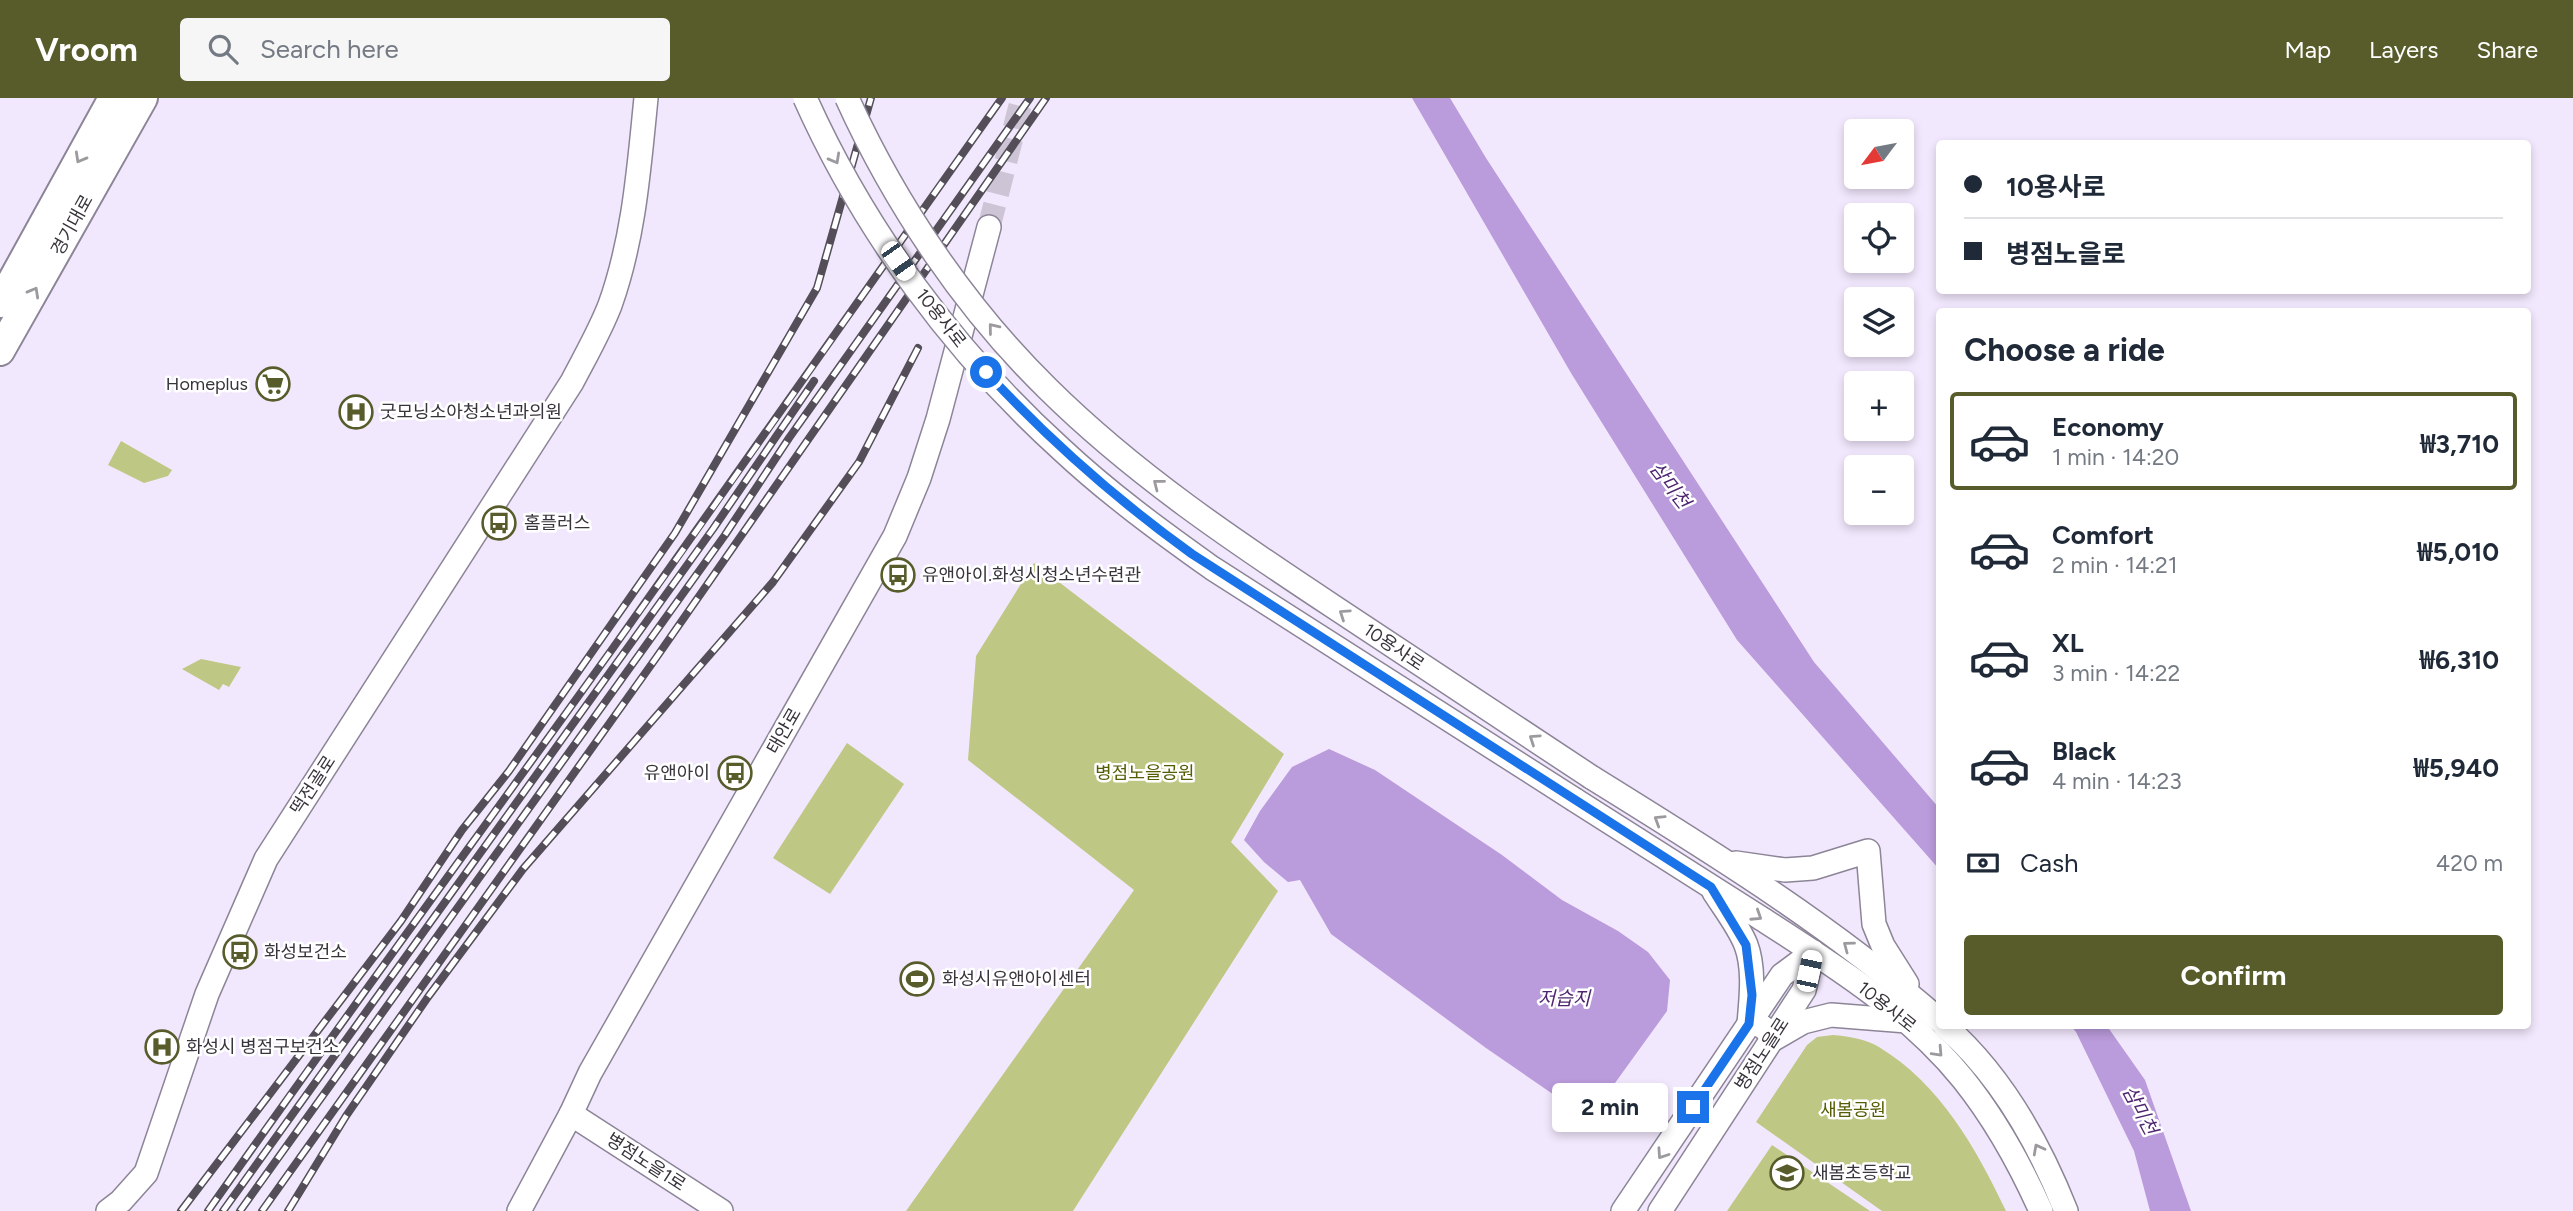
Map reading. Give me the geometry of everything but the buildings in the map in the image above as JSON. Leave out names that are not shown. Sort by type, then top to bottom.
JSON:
[{"type":"main road","name":"경기대로","points":[[0,303],[113,98]]},
{"type":"main road","name":"경기대로","points":[[0,351],[143,98]]},
{"type":"street","name":"떡전골로","points":[[108,1211],[121,1201],[146,1172],[207,994],[266,859],[572,382],[609,306],[625,257],[635,208],[646,98]]},
{"type":"street","name":"10용사로","points":[[805,98],[856,197],[886,245],[960,344],[1060,449],[1154,527],[1212,568],[1813,952],[1906,1007],[1936,1019]]},
{"type":"street","name":"10용사로","points":[[848,98],[888,178],[932,249],[1008,347],[1081,421],[1145,474],[1234,540],[1591,777],[1798,908],[1906,1007],[1983,1105],[2005,1138],[2041,1211]]},
{"type":"street","name":"태안로","points":[[519,1211],[596,1061],[895,536],[919,478],[938,419],[989,227]]},
{"type":"street","points":[[1711,887],[1746,945],[1752,995],[1749,1024],[1760,1024],[1768,1030],[1772,1040],[1803,1023],[1830,1015],[1906,1007],[1874,924],[1868,851],[1813,868],[1785,870],[1726,861]]},
{"type":"street","name":"병점노을로","points":[[1623,1211],[1782,975],[1813,952]]},
{"type":"street","name":"병점노을로","points":[[1660,1211],[1804,990],[1813,952]]},
{"type":"street","name":"10용사로","points":[[1948,1029],[1975,1056],[2012,1106],[2053,1178],[2066,1211]]},
{"type":"street","name":"병점노을1로","points":[[571,1114],[721,1211]]},
{"type":"green space","points":[[121,441],[172,470],[168,476],[144,483],[108,465]]},
{"type":"green space","name":"병점노을공원","points":[[1034,563],[1284,754],[1231,842],[1278,891],[1073,1211],[906,1211],[1134,890],[968,760],[976,656]]},
{"type":"green space","points":[[201,659],[241,667],[229,687],[223,684],[219,690],[182,669]]},
{"type":"green space","points":[[847,743],[904,784],[830,894],[773,858]]},
{"type":"green space","name":"새봄공원","points":[[1833,1035],[1857,1038],[1874,1044],[1901,1062],[1921,1080],[1939,1099],[1969,1141],[2006,1211],[1882,1211],[1756,1122],[1807,1045],[1817,1037]]},
{"type":"green space","name":"새봄초등학교","points":[[1772,1145],[1870,1211],[1727,1211]]},
{"type":"water","name":"삼미천","points":[[1412,98],[1450,98],[1486,158],[1814,662],[1936,804],[1936,866],[1737,640],[1571,373]]},
{"type":"water","name":"저습지","points":[[1329,749],[1375,770],[1502,855],[1562,900],[1618,931],[1648,952],[1670,980],[1667,1011],[1589,1119],[1486,1048],[1331,934],[1300,880],[1288,882],[1264,862],[1244,840],[1260,811],[1292,767]]},
{"type":"water","name":"삼미천","points":[[2074,1029],[2109,1029],[2145,1080],[2191,1211],[2150,1211],[2134,1151]]},
{"type":"tunnel","points":[[989,227],[1022,98]]},
{"type":"railway","points":[[181,1211],[401,921],[462,830],[509,771],[675,533],[817,288],[871,98]]},
{"type":"railway","points":[[208,1211],[662,579],[1002,98]]},
{"type":"railway","points":[[240,1211],[725,535],[789,438],[1030,98]]},
{"type":"railway","points":[[262,1211],[656,658],[1046,98]]},
{"type":"railway","points":[[288,1211],[346,1116],[428,997],[523,869],[773,582],[859,462],[918,348]]},
{"type":"railway","points":[[223,1211],[713,529],[814,381]]},
{"type":"place","name":"Homeplus","points":[[273,384]]},
{"type":"place","name":"굿모닝소아청소년과의원","points":[[356,412]]},
{"type":"place","name":"홈플러스","points":[[499,523]]},
{"type":"place","name":"유앤아이.화성시청소년수련관","points":[[898,575]]},
{"type":"place","name":"유앤아이","points":[[735,773]]},
{"type":"place","name":"화성보건소","points":[[240,952]]},
{"type":"place","name":"화성시유앤아이센터","points":[[917,979]]},
{"type":"place","name":"화성시 병점구보건소","points":[[162,1047]]},
{"type":"place","name":"새봄초등학교","points":[[1787,1173]]},
{"type":"route","points":[[986,372],[1060,449],[1154,527],[1192,554],[1711,887],[1746,945],[1752,995],[1749,1024],[1693,1107]]}]
